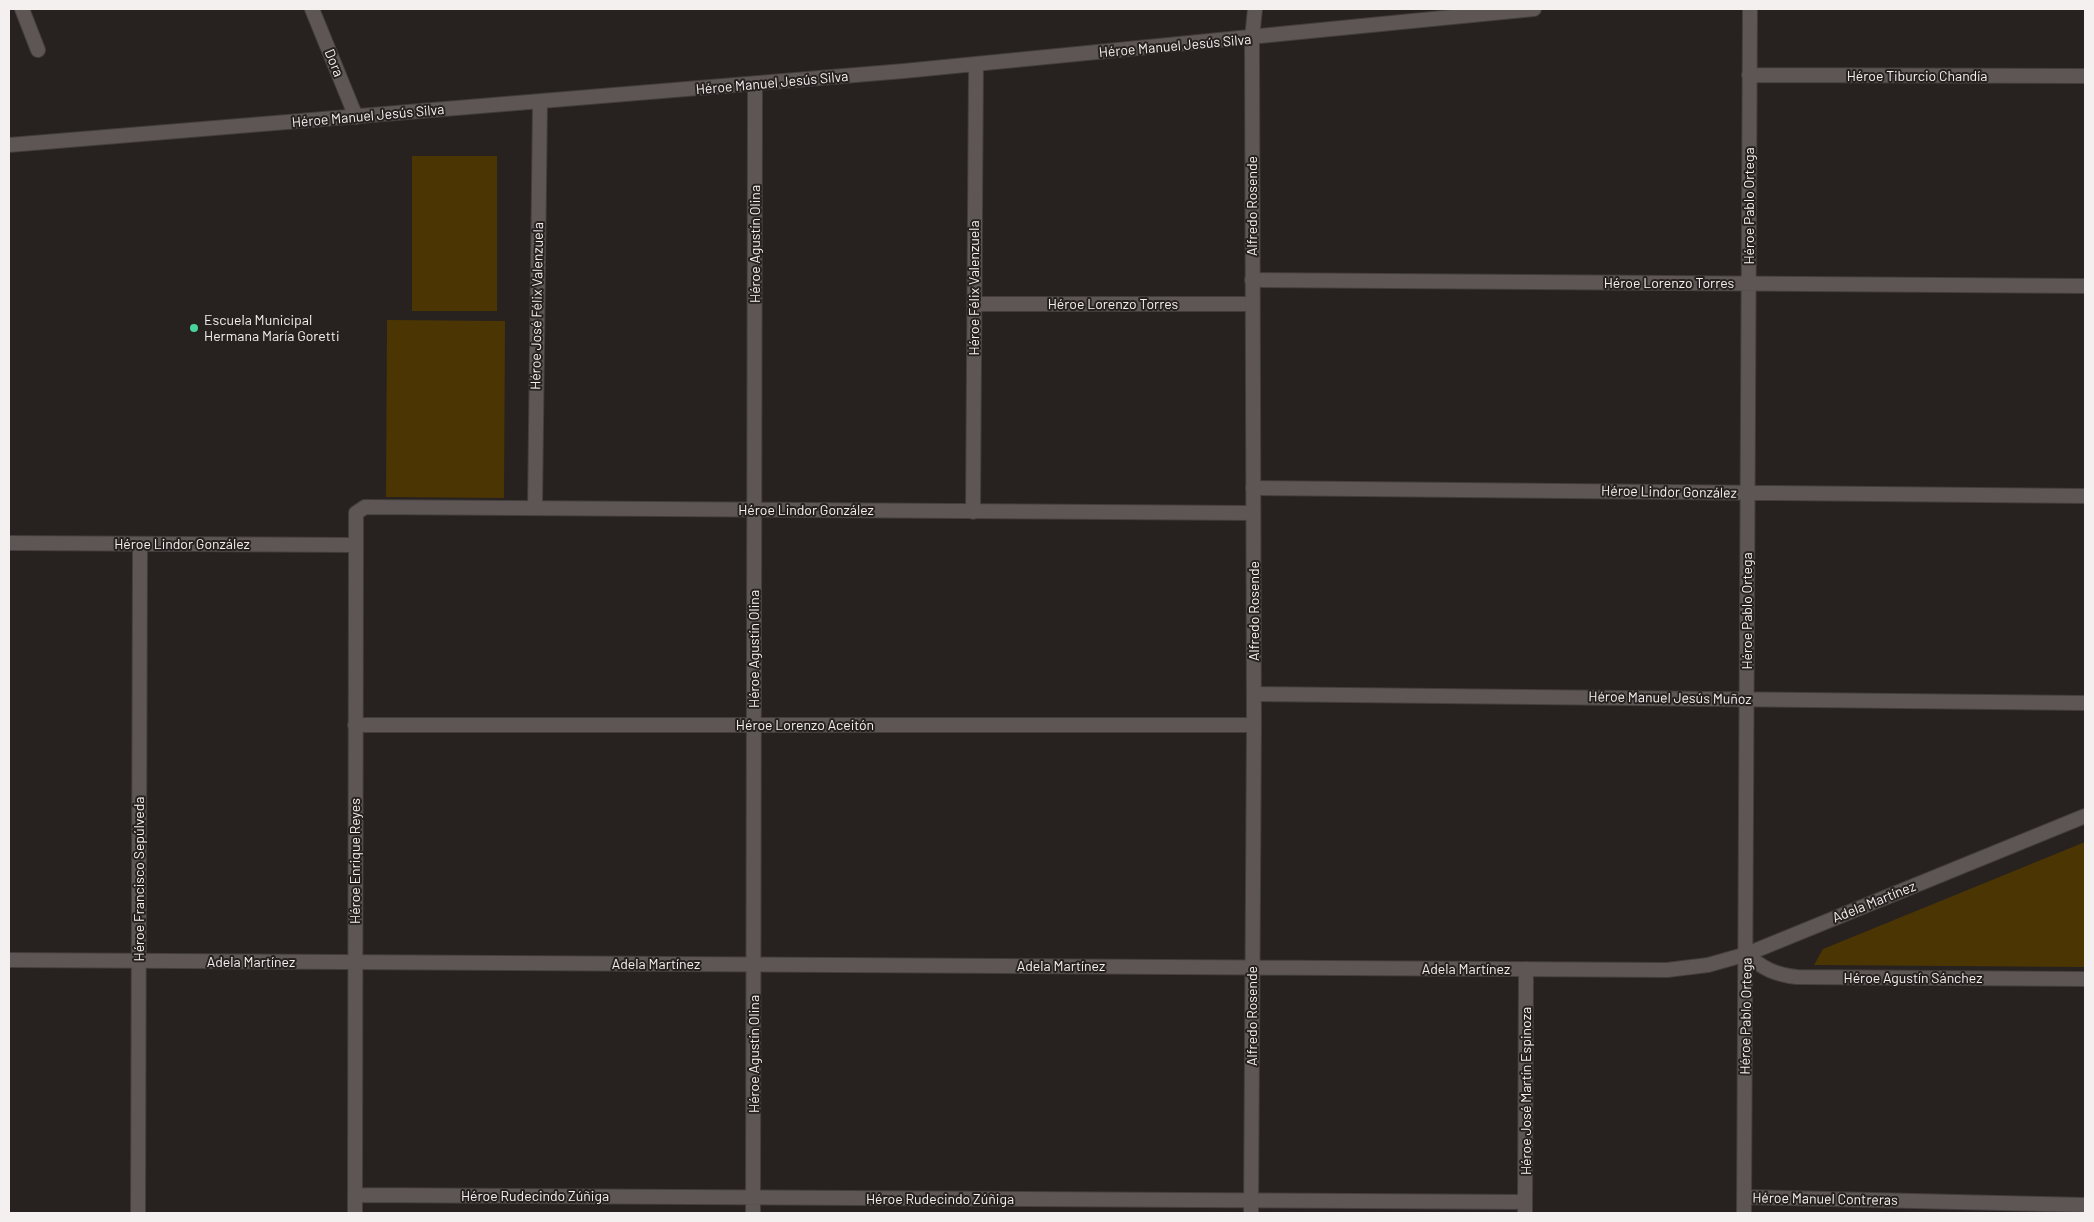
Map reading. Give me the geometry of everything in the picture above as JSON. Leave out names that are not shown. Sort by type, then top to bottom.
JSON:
[{"type":"street","points":[[22,9],[38,50]]},
{"type":"street","name":"Dora","points":[[312,9],[356,117]]},
{"type":"street","name":"Alfredo Rosende","points":[[1251,1207],[1254,725],[1252,38],[1255,9]]},
{"type":"street","name":"Héroe Manuel Jesús Silva","points":[[9,145],[755,84],[1252,38],[1534,9]]},
{"type":"street","name":"Héroe Pablo Ortega","points":[[1744,1213],[1747,954],[1750,9]]},
{"type":"street","name":"Héroe Félix Valenzuela","points":[[973,512],[976,64]]},
{"type":"street","name":"Héroe Tiburcio Chandía","points":[[1749,75],[2085,76]]},
{"type":"street","name":"Héroe Agustín Olina","points":[[753,1213],[755,84]]},
{"type":"street","name":"Héroe José Félix Valenzuela","points":[[535,508],[540,103]]},
{"type":"street","name":"Héroe Lorenzo Torres","points":[[1252,280],[2085,286]]},
{"type":"street","name":"Héroe Lorenzo Torres","points":[[974,304],[1252,304]]},
{"type":"street","name":"Héroe Lindor González","points":[[1253,488],[2085,496]]},
{"type":"street","name":"Héroe Lindor González","points":[[359,510],[365,507],[1253,513]]},
{"type":"street","name":"Héroe Enrique Reyes","points":[[354,1213],[356,517],[359,510]]},
{"type":"street","name":"Héroe Lindor González","points":[[9,543],[356,545]]},
{"type":"street","name":"Héroe Francisco Sepúlveda","points":[[138,1213],[140,544]]},
{"type":"street","name":"Héroe Manuel Jesús Muñoz","points":[[1254,694],[2085,703]]},
{"type":"street","name":"Héroe Lorenzo Aceitón","points":[[356,725],[1254,725]]},
{"type":"street","name":"Adela Martínez","points":[[9,960],[1667,970],[1708,965],[1747,954],[2085,816]]},
{"type":"street","name":"Héroe Agustín Sánchez","points":[[1747,954],[1756,964],[1770,971],[1797,977],[2085,979]]},
{"type":"street","name":"Héroe José Martín Espinoza","points":[[1526,969],[1526,1208]]},
{"type":"street","name":"Héroe Rudecindo Zúñiga","points":[[354,1195],[753,1198],[1251,1207],[1526,1208]]},
{"type":"street","name":"Héroe Manuel Contreras","points":[[1744,1197],[2085,1205]]},
{"type":"shaded area","points":[[412,156],[497,156],[497,311],[412,311]]},
{"type":"shaded area","points":[[387,320],[505,321],[504,498],[386,497]]},
{"type":"shaded area","points":[[2085,842],[2085,967],[1814,965],[1823,949]]},
{"type":"place","name":"Escuela Municipal Hermana María Goretti","points":[[194,328]]}]
